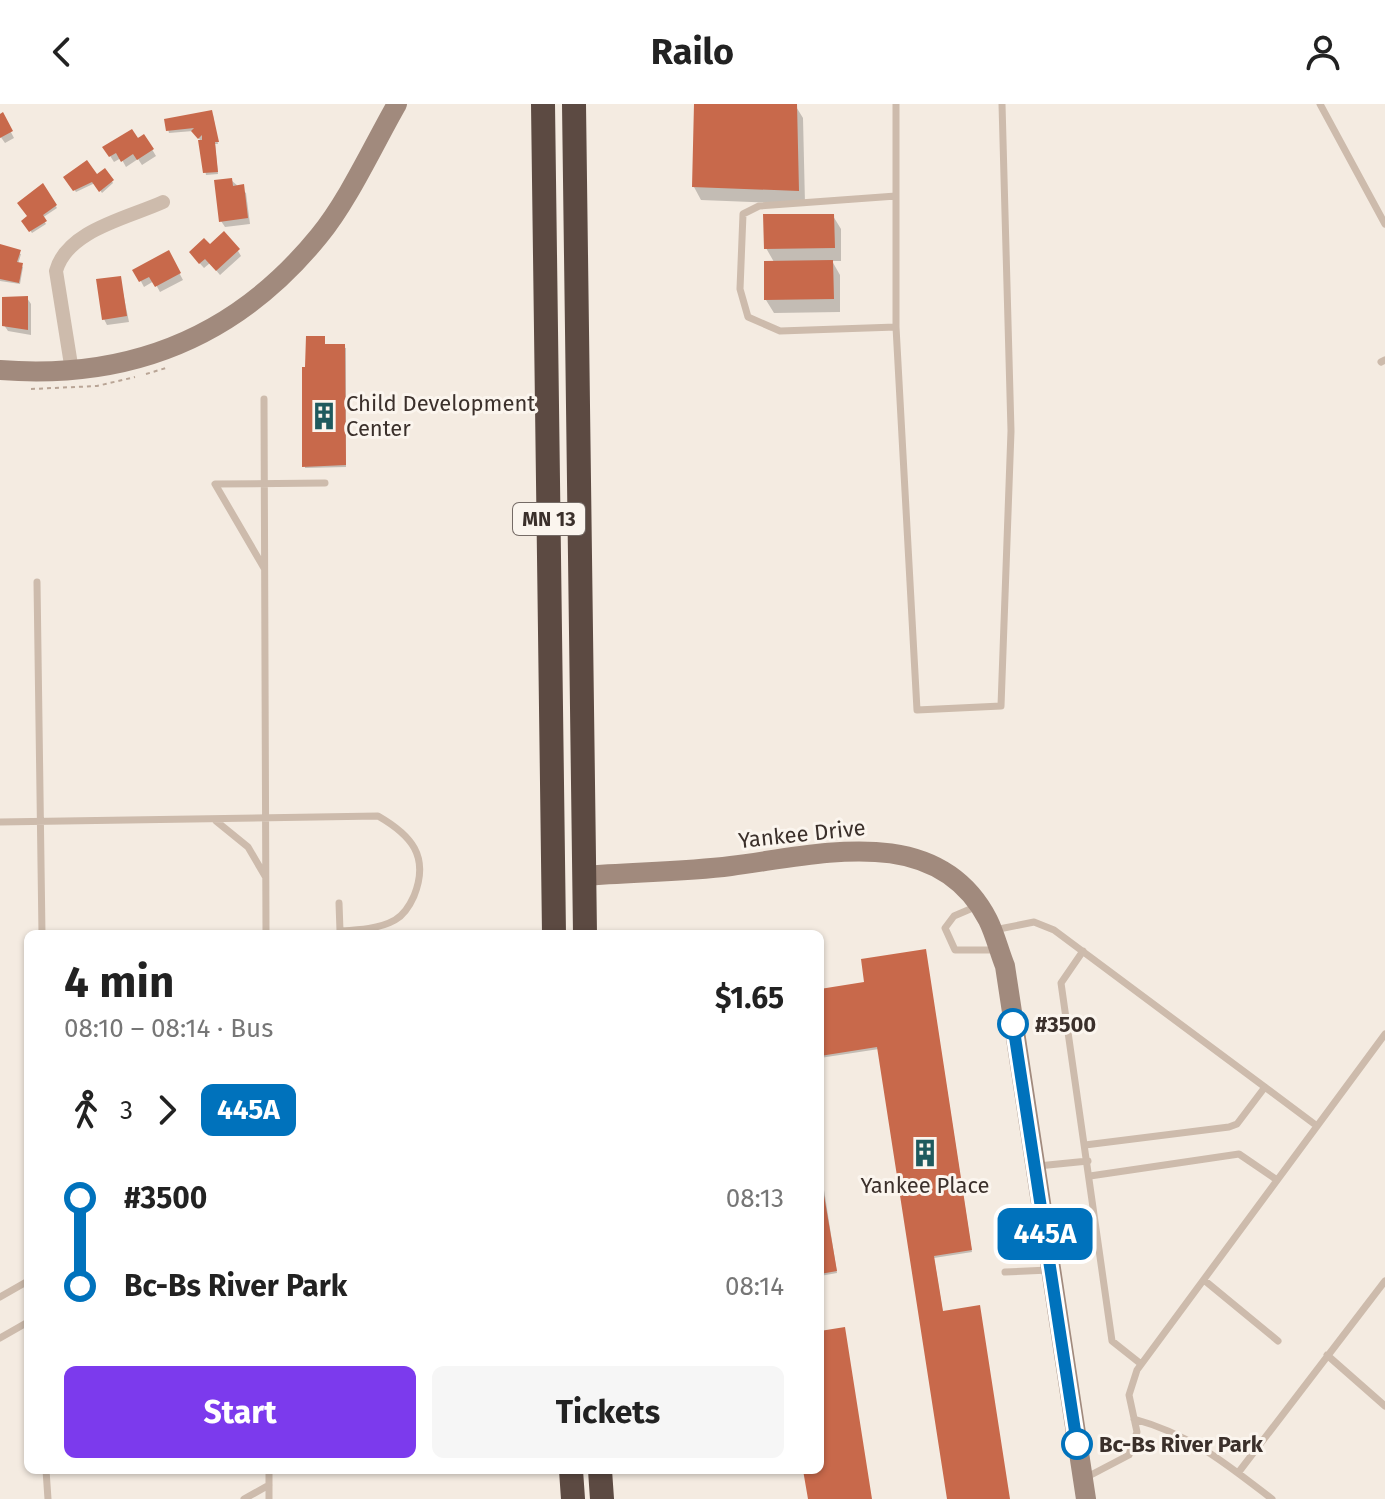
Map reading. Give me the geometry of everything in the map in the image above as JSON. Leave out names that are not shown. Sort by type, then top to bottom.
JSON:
[{"type":"highway","name":"MN 13","points":[[543,104],[554,930]]},
{"type":"highway","name":"MN 13","points":[[574,104],[585,930]]},
{"type":"highway","points":[[571,1474],[573,1499]]},
{"type":"highway","points":[[600,1474],[602,1499]]},
{"type":"street","points":[[0,370],[48,374],[115,366],[178,345],[238,313],[280,279],[321,234],[397,104]]},
{"type":"street","points":[[72,371],[56,271],[60,258],[79,239],[163,202]]},
{"type":"street","name":"Yankee Drive","points":[[584,876],[727,866],[854,850],[886,850],[917,859],[945,873],[978,906],[1005,966],[1084,1489]]},
{"type":"lane","points":[[896,104],[896,327],[917,710],[1001,706],[1011,431],[1002,104]]},
{"type":"lane","points":[[1320,104],[1385,224]]},
{"type":"lane","points":[[896,196],[759,206],[743,214],[740,289],[748,317],[780,331],[896,327]]},
{"type":"lane","points":[[264,399],[266,930]]},
{"type":"lane","points":[[265,570],[215,484],[325,483]]},
{"type":"lane","points":[[37,582],[42,930]]},
{"type":"lane","points":[[0,822],[378,816],[403,830],[418,855],[421,879],[409,906],[396,920],[353,930]]},
{"type":"lane","points":[[214,820],[248,847],[266,878]]},
{"type":"lane","points":[[339,903],[340,930]]},
{"type":"lane","points":[[978,906],[954,916],[945,928],[955,950],[995,940],[1034,922],[1054,930],[1317,1126]]},
{"type":"lane","points":[[1083,951],[1061,983],[1112,1341],[1141,1364]]},
{"type":"lane","points":[[1084,1489],[1129,1455],[1137,1432],[1129,1395],[1141,1364],[1385,1034]]},
{"type":"lane","points":[[1085,1145],[1229,1127],[1237,1124],[1265,1087]]},
{"type":"lane","points":[[1090,1176],[1239,1154],[1277,1180]]},
{"type":"lane","points":[[1035,1166],[1088,1161]]},
{"type":"lane","points":[[1005,1272],[1051,1270]]},
{"type":"lane","points":[[1204,1280],[1278,1341]]},
{"type":"lane","points":[[1238,1473],[1385,1281]]},
{"type":"lane","points":[[0,1297],[24,1283]]},
{"type":"lane","points":[[0,1338],[24,1324]]},
{"type":"lane","points":[[1327,1355],[1385,1406]]},
{"type":"lane","points":[[1134,1419],[1173,1430],[1272,1499]]},
{"type":"lane","points":[[46,1474],[48,1499]]},
{"type":"lane","points":[[269,1474],[269,1499]]},
{"type":"lane","points":[[244,1499],[269,1485]]},
{"type":"building","points":[[694,104],[797,104],[799,191],[692,187]]},
{"type":"building","points":[[212,110],[219,142],[215,142],[218,172],[203,173],[198,140],[202,140],[202,135],[198,139],[191,131],[194,128],[166,131],[164,119]]},
{"type":"building","points":[[3,112],[13,131],[0,138],[0,114]]},
{"type":"building","points":[[132,129],[138,138],[144,134],[154,149],[137,160],[133,154],[121,162],[116,153],[109,157],[102,147]]},
{"type":"building","points":[[87,160],[97,174],[105,168],[114,180],[99,192],[92,182],[73,191],[63,177]]},
{"type":"building","points":[[232,178],[233,186],[244,184],[248,218],[219,222],[214,180]]},
{"type":"building","points":[[43,183],[57,205],[43,215],[47,221],[29,232],[21,221],[27,216],[17,203]]},
{"type":"building","points":[[763,214],[834,214],[835,248],[764,249]]},
{"type":"building","points":[[224,231],[240,249],[216,271],[205,259],[199,264],[189,252],[204,238],[210,244]]},
{"type":"building","points":[[0,244],[21,250],[17,262],[23,263],[19,283],[0,279]]},
{"type":"building","points":[[169,250],[181,273],[155,287],[149,277],[139,282],[132,270]]},
{"type":"building","points":[[833,260],[834,299],[764,300],[764,261]]},
{"type":"building","points":[[121,276],[127,316],[102,320],[96,279]]},
{"type":"building","points":[[28,296],[28,330],[2,326],[2,297]]},
{"type":"building","name":"Child Development Center","points":[[306,336],[325,336],[325,344],[345,344],[346,465],[302,467],[302,367],[305,367]]},
{"type":"building","name":"Yankee Place","points":[[926,949],[972,1250],[934,1256],[943,1311],[980,1305],[1010,1499],[947,1499],[877,1047],[824,1055],[824,988],[864,982],[861,959]]},
{"type":"building","points":[[824,1195],[837,1271],[824,1273]]},
{"type":"building","points":[[845,1327],[872,1499],[808,1499],[804,1474],[824,1474],[824,1330]]},
{"type":"bus line","name":"445A","points":[[1013,1024],[1077,1444]]},
{"type":"place","name":"Child Development Center","points":[[324,416]]},
{"type":"place","name":"#3500","points":[[1013,1024]]},
{"type":"place","name":"Yankee Place","points":[[925,1153]]},
{"type":"place","name":"Bc-Bs River Park","points":[[1077,1444]]}]
